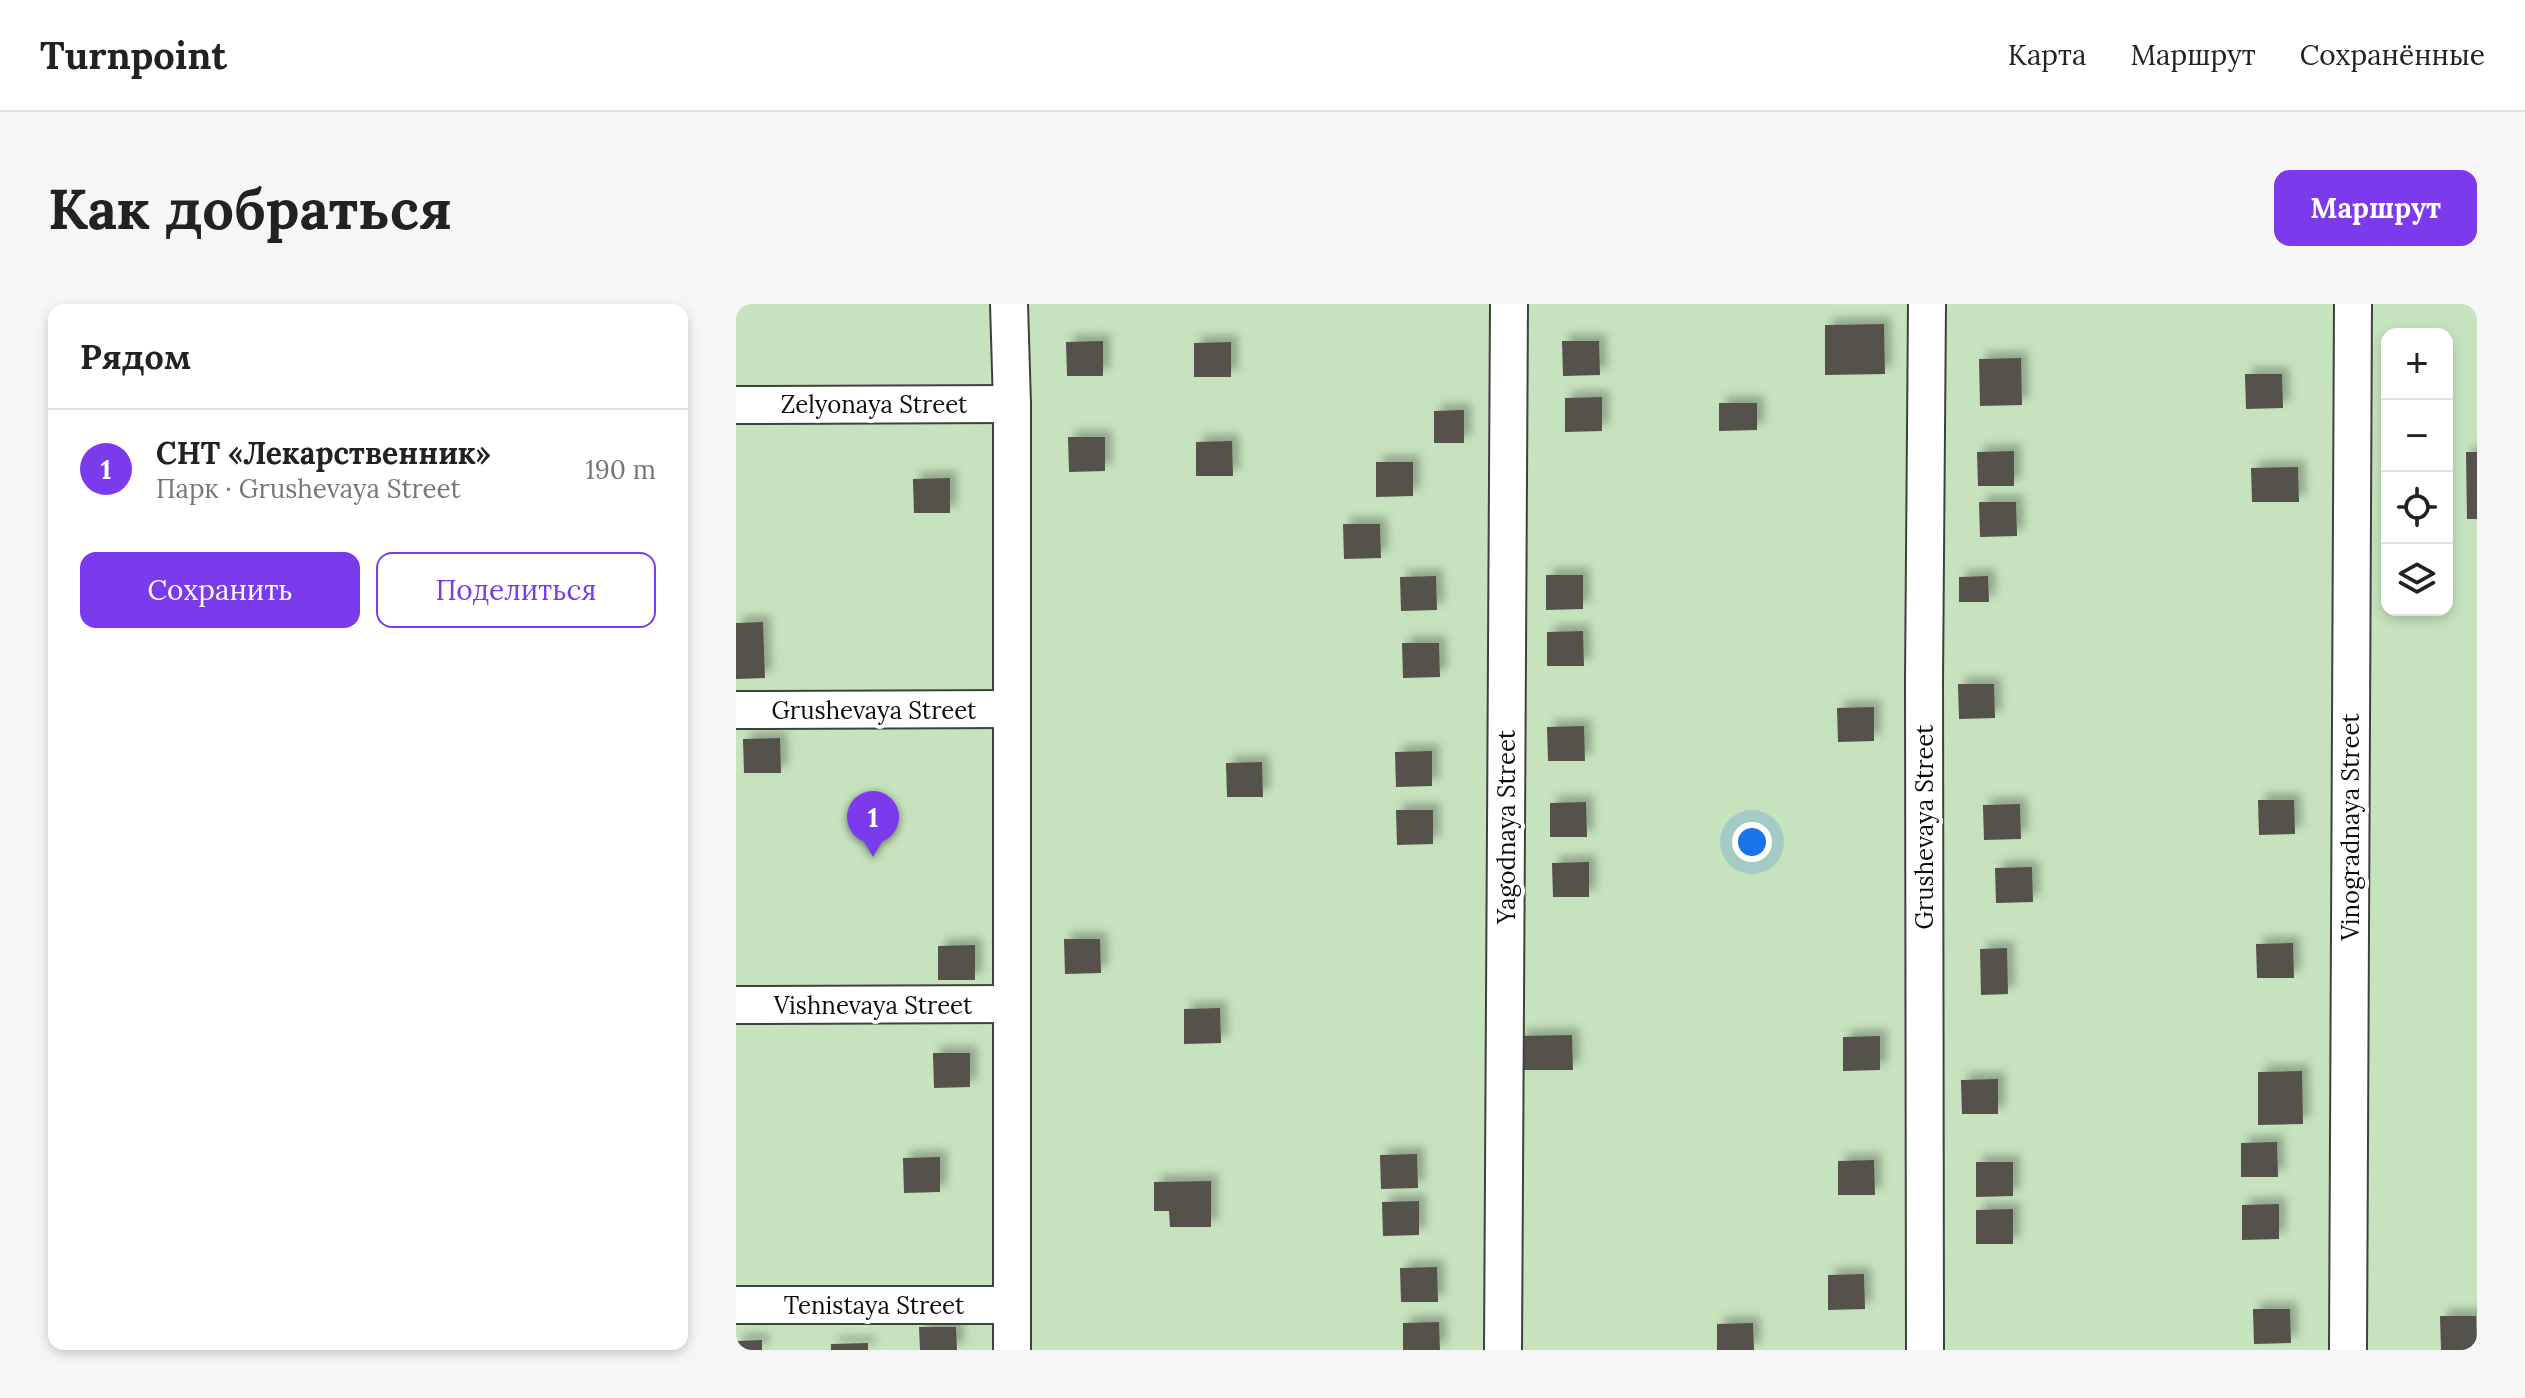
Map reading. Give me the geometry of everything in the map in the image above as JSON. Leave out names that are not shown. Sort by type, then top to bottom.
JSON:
[{"type":"street","points":[[1009,304],[1012,404],[1012,1350]]},
{"type":"street","name":"Yagodnaya Street","points":[[1503,1350],[1509,304]]},
{"type":"street","name":"Grushevaya Street","points":[[1925,1350],[1927,304]]},
{"type":"street","name":"Vinogradnaya Street","points":[[2348,1350],[2353,304]]},
{"type":"street","name":"Zelyonaya Street","points":[[736,405],[1012,404]]},
{"type":"street","name":"Grushevaya Street","points":[[736,710],[1011,709]]},
{"type":"street","name":"Vishnevaya Street","points":[[736,1005],[1010,1004]]},
{"type":"street","name":"Tenistaya Street","points":[[736,1305],[1012,1305]]},
{"type":"green space","points":[[736,304],[2477,304],[2477,1350],[736,1350]]},
{"type":"building","points":[[1884,324],[1885,374],[1825,375],[1825,325]]},
{"type":"building","points":[[1103,341],[1103,376],[1067,376],[1066,342]]},
{"type":"building","points":[[1562,341],[1599,341],[1600,375],[1563,376]]},
{"type":"building","points":[[1231,342],[1231,377],[1194,377],[1194,343]]},
{"type":"building","points":[[2021,358],[2022,405],[1980,406],[1979,359]]},
{"type":"building","points":[[2245,374],[2282,374],[2283,408],[2246,409]]},
{"type":"building","points":[[1602,397],[1602,431],[1565,432],[1565,398]]},
{"type":"building","points":[[1719,403],[1757,403],[1757,430],[1719,431]]},
{"type":"building","points":[[1464,410],[1464,443],[1434,443],[1434,411]]},
{"type":"building","points":[[1068,437],[1105,437],[1105,471],[1069,472]]},
{"type":"building","points":[[1232,441],[1233,476],[1196,476],[1196,442]]},
{"type":"building","points":[[2014,451],[2014,486],[1978,486],[1977,452]]},
{"type":"building","points":[[2466,452],[2477,452],[2477,519],[2467,519]]},
{"type":"building","points":[[1376,462],[1413,462],[1413,496],[1376,497]]},
{"type":"building","points":[[2298,467],[2299,502],[2252,502],[2251,468]]},
{"type":"building","points":[[950,478],[950,513],[914,513],[913,479]]},
{"type":"building","points":[[1979,502],[2016,502],[2017,536],[1980,537]]},
{"type":"building","points":[[1343,524],[1380,524],[1381,558],[1344,559]]},
{"type":"building","points":[[1546,575],[1583,575],[1583,609],[1546,610]]},
{"type":"building","points":[[1436,576],[1437,610],[1401,611],[1400,577]]},
{"type":"building","points":[[1988,576],[1989,602],[1959,602],[1959,577]]},
{"type":"building","points":[[763,622],[765,678],[736,679],[736,623]]},
{"type":"building","points":[[1583,631],[1584,666],[1547,666],[1547,632]]},
{"type":"building","points":[[1402,643],[1439,643],[1440,677],[1403,678]]},
{"type":"building","points":[[1958,684],[1994,684],[1995,718],[1959,719]]},
{"type":"building","points":[[1874,707],[1874,741],[1838,742],[1837,708]]},
{"type":"building","points":[[1584,726],[1585,761],[1548,761],[1547,727]]},
{"type":"building","points":[[780,738],[781,773],[744,773],[743,739]]},
{"type":"building","points":[[1432,751],[1432,786],[1396,787],[1395,752]]},
{"type":"building","points":[[1262,762],[1263,797],[1227,797],[1226,763]]},
{"type":"building","points":[[2258,800],[2294,800],[2295,834],[2259,835]]},
{"type":"building","points":[[1586,802],[1587,837],[1550,837],[1550,803]]},
{"type":"building","points":[[2020,804],[2021,839],[1984,840],[1983,805]]},
{"type":"building","points":[[1396,810],[1433,810],[1433,844],[1397,845]]},
{"type":"building","points":[[1589,862],[1589,897],[1553,897],[1552,863]]},
{"type":"building","points":[[2032,867],[2033,902],[1996,903],[1995,868]]},
{"type":"building","points":[[1064,939],[1100,939],[1101,973],[1065,974]]},
{"type":"building","points":[[2293,943],[2294,978],[2257,978],[2256,944]]},
{"type":"building","points":[[975,945],[975,980],[938,980],[938,946]]},
{"type":"building","points":[[2007,948],[2008,994],[1981,995],[1980,949]]},
{"type":"building","points":[[1220,1008],[1221,1043],[1184,1044],[1184,1009]]},
{"type":"building","points":[[1572,1035],[1573,1070],[1519,1070],[1518,1036]]},
{"type":"building","points":[[1880,1036],[1880,1070],[1843,1071],[1843,1037]]},
{"type":"building","points":[[933,1053],[970,1053],[970,1087],[934,1088]]},
{"type":"building","points":[[2302,1071],[2303,1124],[2258,1125],[2258,1072]]},
{"type":"building","points":[[1998,1079],[1998,1114],[1962,1114],[1961,1080]]},
{"type":"building","points":[[2277,1142],[2278,1177],[2241,1177],[2241,1143]]},
{"type":"building","points":[[1417,1154],[1418,1188],[1381,1189],[1380,1155]]},
{"type":"building","points":[[940,1157],[940,1192],[904,1193],[903,1158]]},
{"type":"building","points":[[1874,1160],[1875,1195],[1838,1195],[1838,1161]]},
{"type":"building","points":[[1976,1162],[2013,1162],[2013,1196],[1976,1197]]},
{"type":"building","points":[[1211,1181],[1211,1227],[1170,1227],[1169,1211],[1154,1211],[1154,1182]]},
{"type":"building","points":[[1419,1201],[1419,1235],[1383,1236],[1382,1202]]},
{"type":"building","points":[[2279,1204],[2279,1239],[2242,1240],[2242,1205]]},
{"type":"building","points":[[2013,1209],[2013,1244],[1976,1244],[1976,1210]]},
{"type":"building","points":[[1437,1267],[1438,1302],[1401,1302],[1400,1268]]},
{"type":"building","points":[[1864,1274],[1865,1309],[1828,1310],[1828,1275]]},
{"type":"building","points":[[2253,1309],[2290,1309],[2291,1343],[2254,1344]]},
{"type":"building","points":[[2440,1316],[2476,1316],[2477,1350],[2441,1350]]},
{"type":"building","points":[[1439,1322],[1440,1350],[1403,1350],[1403,1323]]},
{"type":"building","points":[[1753,1323],[1754,1350],[1717,1350],[1717,1324]]},
{"type":"building","points":[[919,1327],[956,1327],[957,1350],[920,1350]]},
{"type":"building","points":[[762,1340],[762,1350],[736,1350],[736,1341]]},
{"type":"building","points":[[868,1343],[868,1350],[831,1350],[831,1344]]},
{"type":"place","name":"СНТ «Лекарственник»","points":[[873,857]]}]
